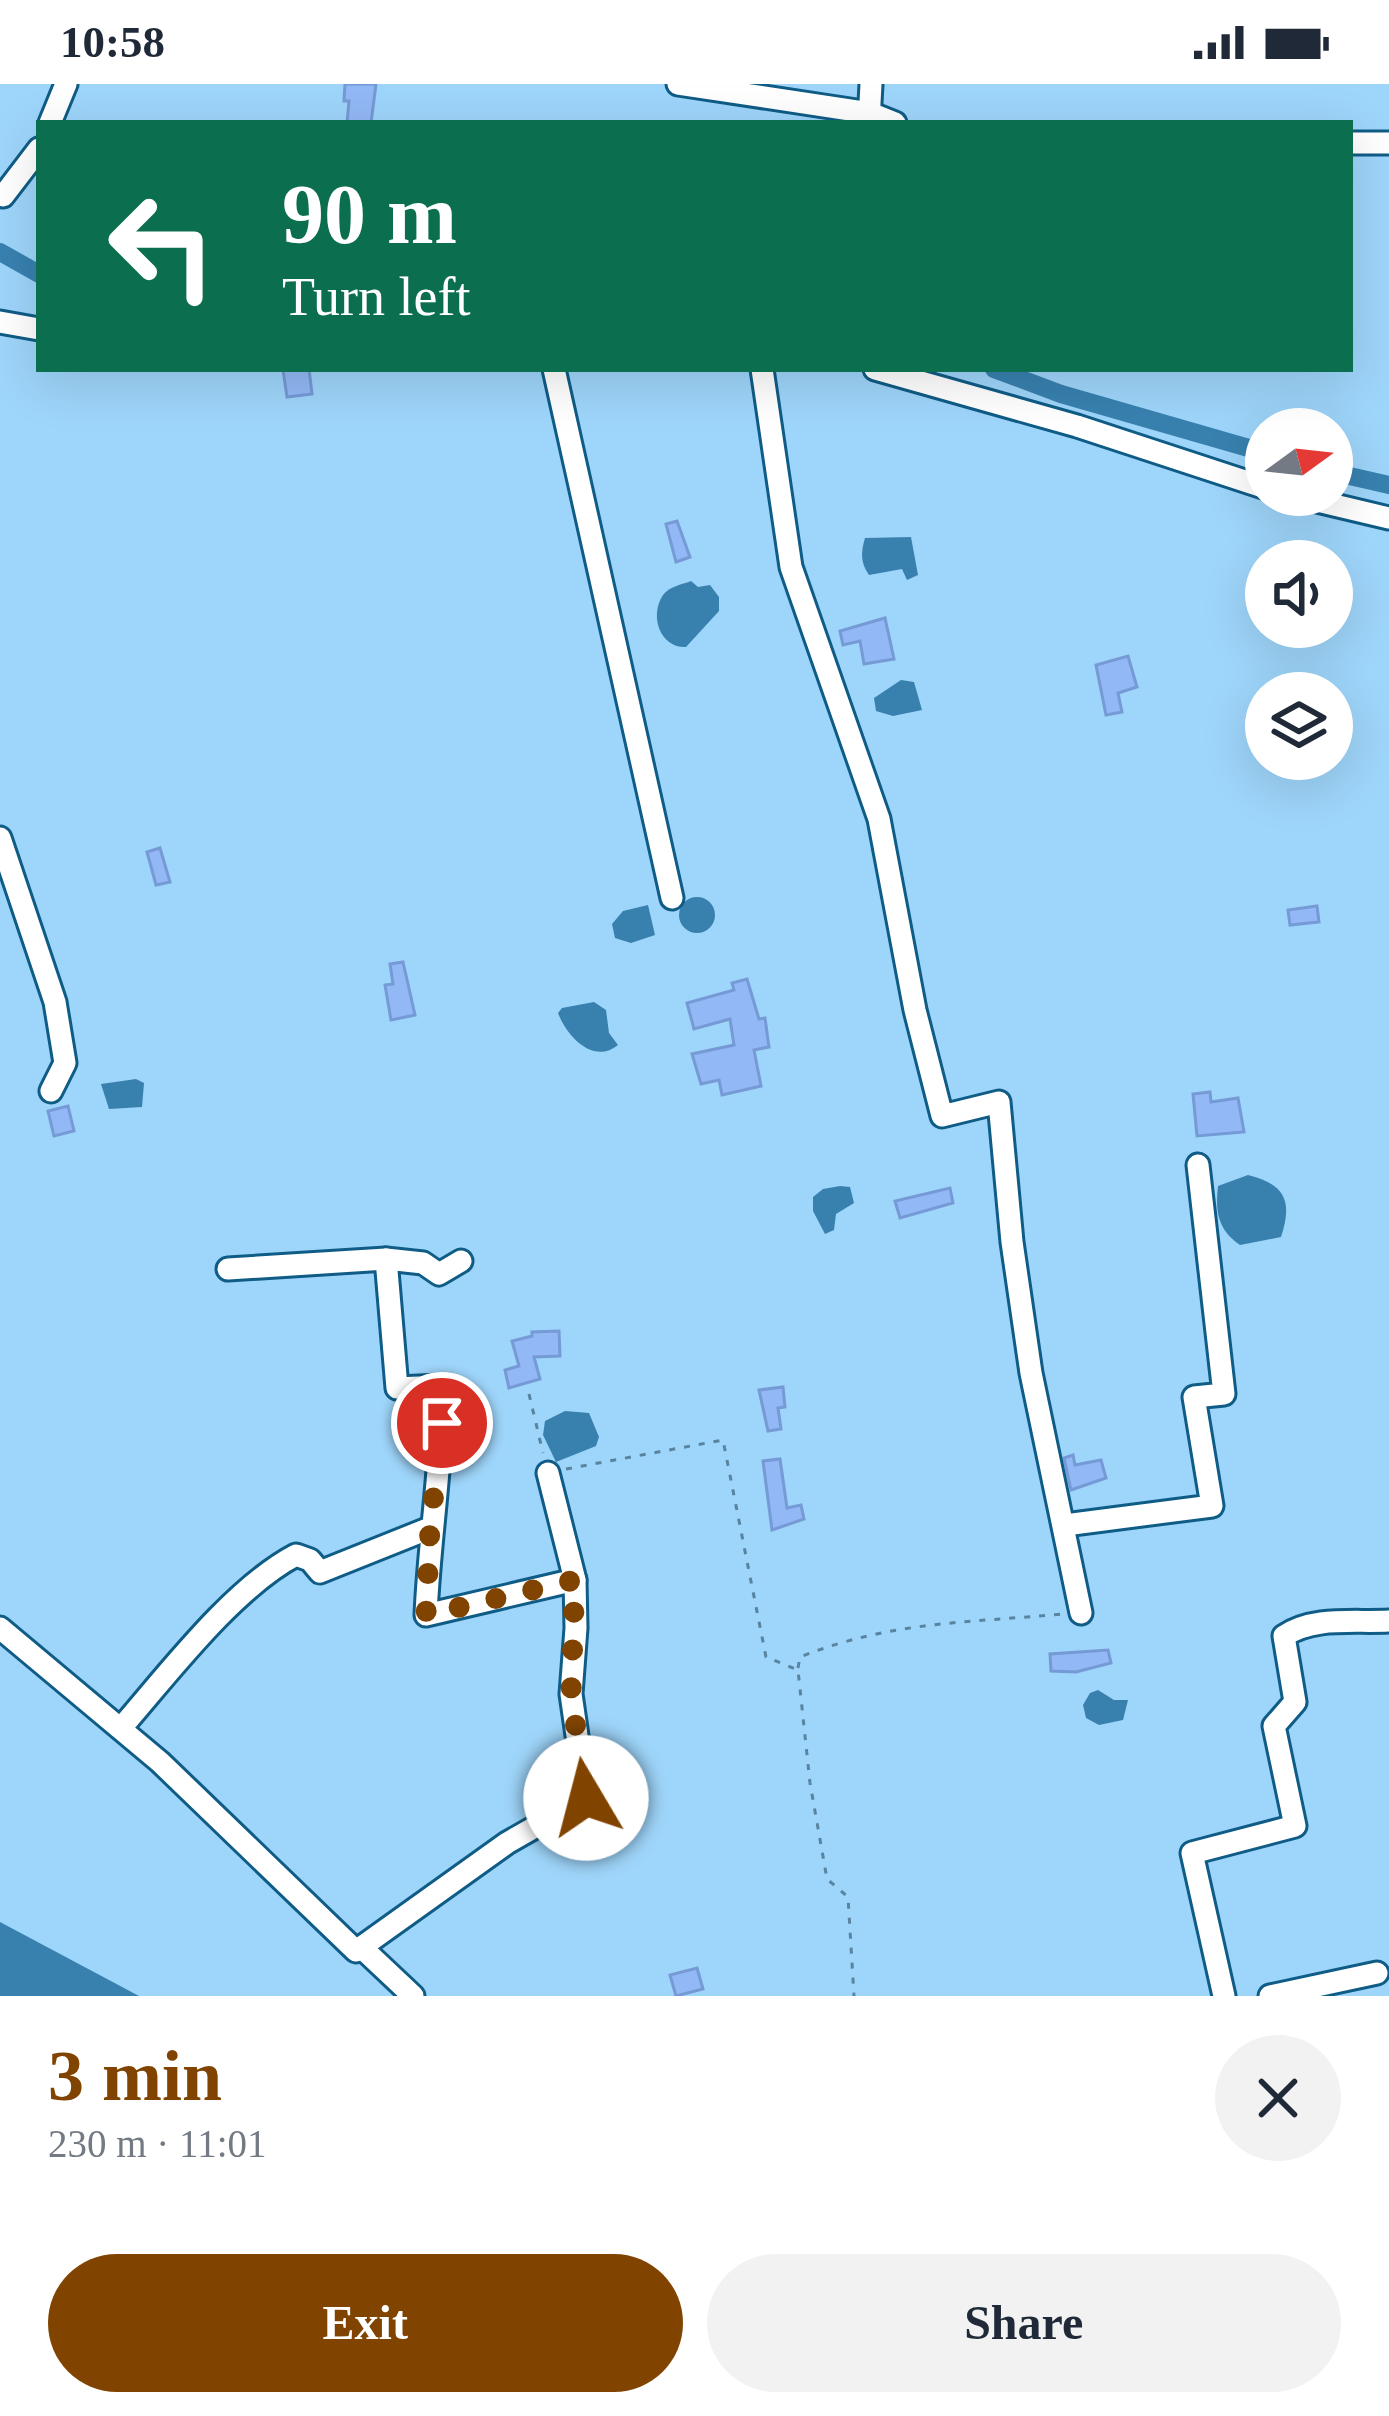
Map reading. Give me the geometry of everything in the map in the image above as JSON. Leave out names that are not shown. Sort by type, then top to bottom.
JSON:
[{"type":"street","points":[[51,120],[66,84]]},
{"type":"street","points":[[678,84],[870,118],[871,84]]},
{"type":"street","points":[[1353,143],[1389,143]]},
{"type":"street","points":[[0,194],[36,152]]},
{"type":"street","points":[[0,322],[36,328]]},
{"type":"street","points":[[555,372],[661,832],[672,898]]},
{"type":"street","points":[[762,372],[791,567],[878,819],[942,1116],[999,1102],[1031,1373],[1081,1613]]},
{"type":"street","points":[[886,372],[1077,426],[1245,481]]},
{"type":"street","points":[[1353,509],[1389,518]]},
{"type":"street","points":[[0,838],[55,1002],[64,1063],[51,1091]]},
{"type":"street","points":[[1065,1525],[1212,1506],[1194,1397],[1224,1394],[1198,1165]]},
{"type":"street","points":[[386,1259],[398,1388],[440,1386],[442,1423],[426,1615],[575,1580]]},
{"type":"street","points":[[228,1269],[386,1259],[423,1263],[439,1274],[461,1261]]},
{"type":"street","points":[[0,1628],[121,1728],[356,1951],[507,1843],[586,1798],[571,1694],[575,1580],[548,1472]]},
{"type":"street","points":[[121,1728],[188,1652],[276,1565],[296,1555],[310,1560],[320,1572],[430,1528]]},
{"type":"street","points":[[1224,1996],[1192,1853],[1295,1826],[1274,1726],[1295,1702],[1284,1636],[1296,1628],[1328,1622],[1389,1621]]},
{"type":"street","points":[[361,1947],[413,1996]]},
{"type":"street","points":[[1270,1996],[1377,1973]]},
{"type":"path","points":[[530,1394],[548,1472],[723,1440],[766,1657],[798,1670]]},
{"type":"path","points":[[854,1996],[848,1897],[827,1879],[814,1806],[800,1657],[917,1624],[1081,1613]]},
{"type":"water","points":[[911,537],[918,575],[907,580],[902,569],[869,575],[862,557],[865,538]]},
{"type":"water","points":[[691,581],[698,587],[710,585],[719,597],[719,611],[686,647],[677,646],[664,637],[657,612],[663,595]]},
{"type":"water","points":[[901,680],[914,682],[922,710],[893,716],[876,711],[874,698]]},
{"type":"water","points":[[697,897],[710,902],[715,915],[710,928],[697,933],[684,928],[679,915],[684,902]]},
{"type":"water","points":[[648,905],[655,935],[631,943],[615,938],[612,924],[623,911]]},
{"type":"water","points":[[594,1002],[606,1010],[609,1033],[618,1045],[600,1052],[582,1045],[558,1013],[562,1008]]},
{"type":"water","points":[[136,1079],[144,1083],[142,1107],[109,1109],[101,1084]]},
{"type":"water","points":[[1248,1175],[1278,1189],[1286,1213],[1281,1237],[1240,1245],[1220,1220],[1218,1186]]},
{"type":"water","points":[[850,1187],[854,1203],[836,1214],[834,1230],[825,1234],[813,1211],[813,1197],[823,1189]]},
{"type":"water","points":[[565,1411],[589,1413],[599,1437],[596,1446],[556,1462],[543,1435],[545,1421]]},
{"type":"water","points":[[1098,1690],[1114,1700],[1128,1700],[1123,1720],[1099,1725],[1086,1718],[1083,1705]]},
{"type":"water","points":[[0,1922],[139,1996],[0,1996]]},
{"type":"building","points":[[345,84],[376,84],[371,120],[347,120],[349,101],[344,101]]},
{"type":"building","points":[[283,372],[309,372],[312,394],[287,397]]},
{"type":"building","points":[[677,521],[690,557],[676,562],[666,524]]},
{"type":"building","points":[[885,618],[894,659],[864,664],[860,641],[843,645],[840,631]]},
{"type":"building","points":[[1128,656],[1137,687],[1118,693],[1122,712],[1106,715],[1096,665]]},
{"type":"building","points":[[160,848],[170,882],[156,885],[147,852]]},
{"type":"building","points":[[1317,906],[1319,922],[1290,925],[1288,910]]},
{"type":"building","points":[[403,962],[415,1015],[391,1020],[385,985],[393,984],[390,964]]},
{"type":"building","points":[[747,979],[759,1019],[765,1018],[769,1047],[754,1050],[761,1086],[722,1095],[719,1080],[701,1084],[692,1054],[734,1045],[730,1019],[694,1029],[687,1003],[734,990],[732,983]]},
{"type":"building","points":[[1210,1092],[1211,1102],[1238,1098],[1244,1132],[1197,1136],[1193,1094]]},
{"type":"building","points":[[68,1106],[74,1131],[54,1136],[48,1111]]},
{"type":"building","points":[[950,1188],[953,1203],[900,1218],[895,1201]]},
{"type":"building","points":[[559,1331],[560,1356],[534,1357],[540,1379],[509,1388],[505,1370],[519,1366],[512,1341],[532,1336],[532,1332]]},
{"type":"building","points":[[783,1387],[785,1407],[778,1408],[781,1429],[768,1431],[759,1390]]},
{"type":"building","points":[[1073,1455],[1075,1465],[1101,1460],[1106,1478],[1071,1490],[1064,1458]]},
{"type":"building","points":[[780,1459],[787,1508],[801,1505],[804,1519],[772,1530],[763,1461]]},
{"type":"building","points":[[1108,1650],[1111,1663],[1076,1672],[1051,1671],[1050,1654]]},
{"type":"building","points":[[697,1968],[703,1989],[676,1996],[670,1975]]},
{"type":"waterway","points":[[0,252],[36,272]]},
{"type":"waterway","points":[[1002,372],[1061,394],[1245,447]]},
{"type":"waterway","points":[[1353,477],[1389,485]]},
{"type":"route","points":[[442,1423],[426,1615],[575,1580],[571,1694],[586,1798]]}]
